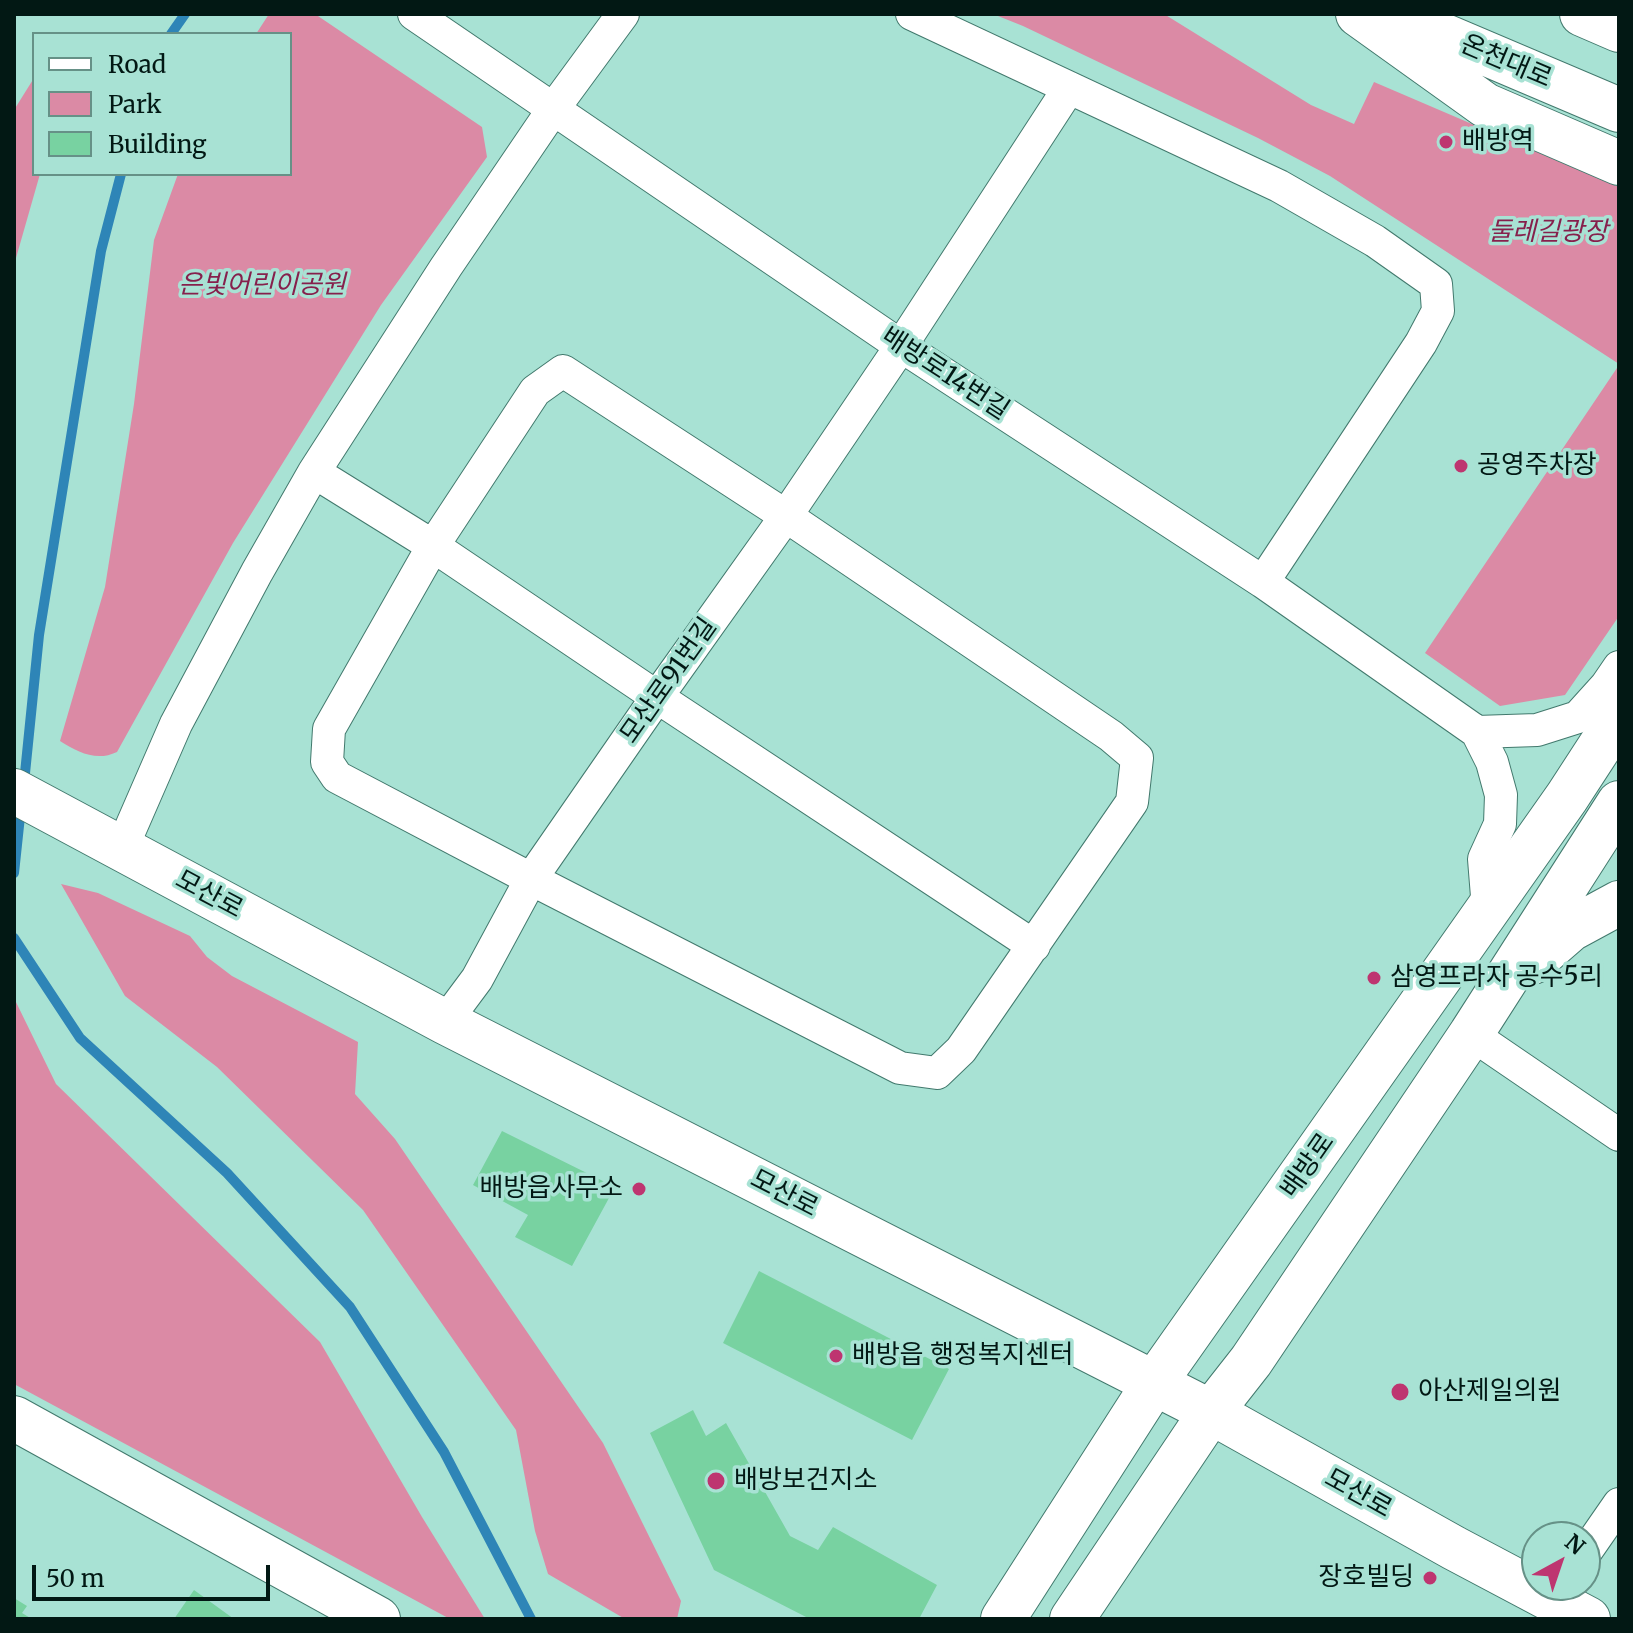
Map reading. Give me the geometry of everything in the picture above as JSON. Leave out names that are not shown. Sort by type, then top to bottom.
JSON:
[{"type":"main road","points":[[1358,14],[1485,105],[1619,163]]},
{"type":"main road","name":"온천대로","points":[[1393,14],[1619,110]]},
{"type":"main road","name":"배방로","points":[[1003,1619],[1155,1382],[1567,797],[1619,717]]},
{"type":"main road","name":"모산로","points":[[14,791],[445,1022],[1155,1382],[1454,1548],[1521,1579]]},
{"type":"main road","points":[[1072,1619],[1211,1412],[1251,1361],[1471,1034],[1619,803]]},
{"type":"main road","points":[[1500,989],[1571,929],[1619,903]]},
{"type":"main road","points":[[14,1418],[378,1619]]},
{"type":"street","name":"배방로14번길","points":[[414,14],[901,346],[1263,582],[1477,732]]},
{"type":"street","points":[[107,840],[176,724],[314,472],[446,267],[554,108],[623,14]]},
{"type":"street","points":[[912,14],[1279,186],[1375,241],[1436,284],[1438,311],[1421,343],[1263,582]]},
{"type":"street","name":"모산로91번길","points":[[445,1022],[477,979],[531,879],[786,516],[1069,88]]},
{"type":"street","points":[[563,371],[786,516],[1111,736],[1137,758],[1132,802],[961,1050],[937,1073],[900,1068],[337,777],[327,762],[329,729],[433,546],[535,391],[563,371]]},
{"type":"street","points":[[314,472],[433,546],[1034,946]]},
{"type":"street","points":[[1488,909],[1484,859],[1500,824],[1501,795],[1492,762],[1477,732],[1537,730],[1578,717],[1619,667]]},
{"type":"street","points":[[1471,1034],[1619,1135]]},
{"type":"street","points":[[1601,1530],[1619,1504]]},
{"type":"green space","name":"은빛어린이공원","points":[[269,14],[315,14],[482,127],[487,157],[381,305],[233,543],[117,752],[94,756],[60,741],[105,587],[134,404],[154,240],[177,176],[292,176],[292,32],[257,32]]},
{"type":"green space","name":"둘레길광장","points":[[993,14],[1164,14],[1311,105],[1354,124],[1374,82],[1619,187],[1619,364],[1330,176],[1258,138]]},
{"type":"green space","points":[[32,81],[32,176],[39,176],[14,265],[14,110]]},
{"type":"green space","points":[[1619,365],[1619,616],[1565,695],[1500,706],[1425,653]]},
{"type":"green space","points":[[61,884],[98,893],[190,936],[207,957],[232,976],[358,1042],[355,1094],[395,1139],[603,1443],[681,1601],[677,1619],[625,1619],[548,1574],[535,1531],[516,1430],[363,1210],[217,1067],[125,996]]},
{"type":"green space","points":[[14,998],[56,1084],[320,1342],[485,1619],[450,1619],[14,1384]]},
{"type":"building","points":[[502,1131],[615,1187],[572,1266],[515,1237],[528,1215],[473,1185]]},
{"type":"building","name":"배방읍 행정복지센터","points":[[759,1271],[949,1369],[912,1440],[723,1343]]},
{"type":"building","name":"배방보건지소","points":[[693,1410],[706,1436],[726,1423],[790,1536],[818,1550],[833,1527],[937,1585],[919,1619],[810,1619],[714,1570],[650,1433]]},
{"type":"building","points":[[194,1590],[234,1619],[174,1619]]},
{"type":"building","points":[[14,1598],[27,1606],[22,1613],[32,1619],[14,1619]]},
{"type":"waterway","points":[[172,32],[185,14]]},
{"type":"waterway","points":[[24,783],[39,635],[101,251],[120,176]]},
{"type":"waterway","points":[[14,873],[21,807]]},
{"type":"waterway","points":[[14,938],[80,1038],[227,1173],[350,1307],[444,1452],[531,1619]]},
{"type":"place","name":"배방역","points":[[1446,142]]},
{"type":"place","name":"공영주차장","points":[[1461,466]]},
{"type":"place","name":"삼영프라자 공수5리","points":[[1374,978]]},
{"type":"place","name":"배방읍사무소","points":[[639,1189]]},
{"type":"place","name":"배방읍 행정복지센터","points":[[836,1356]]},
{"type":"place","name":"아산제일의원","points":[[1400,1392]]},
{"type":"place","name":"배방보건지소","points":[[716,1481]]},
{"type":"place","name":"장호빌딩","points":[[1430,1578]]}]
